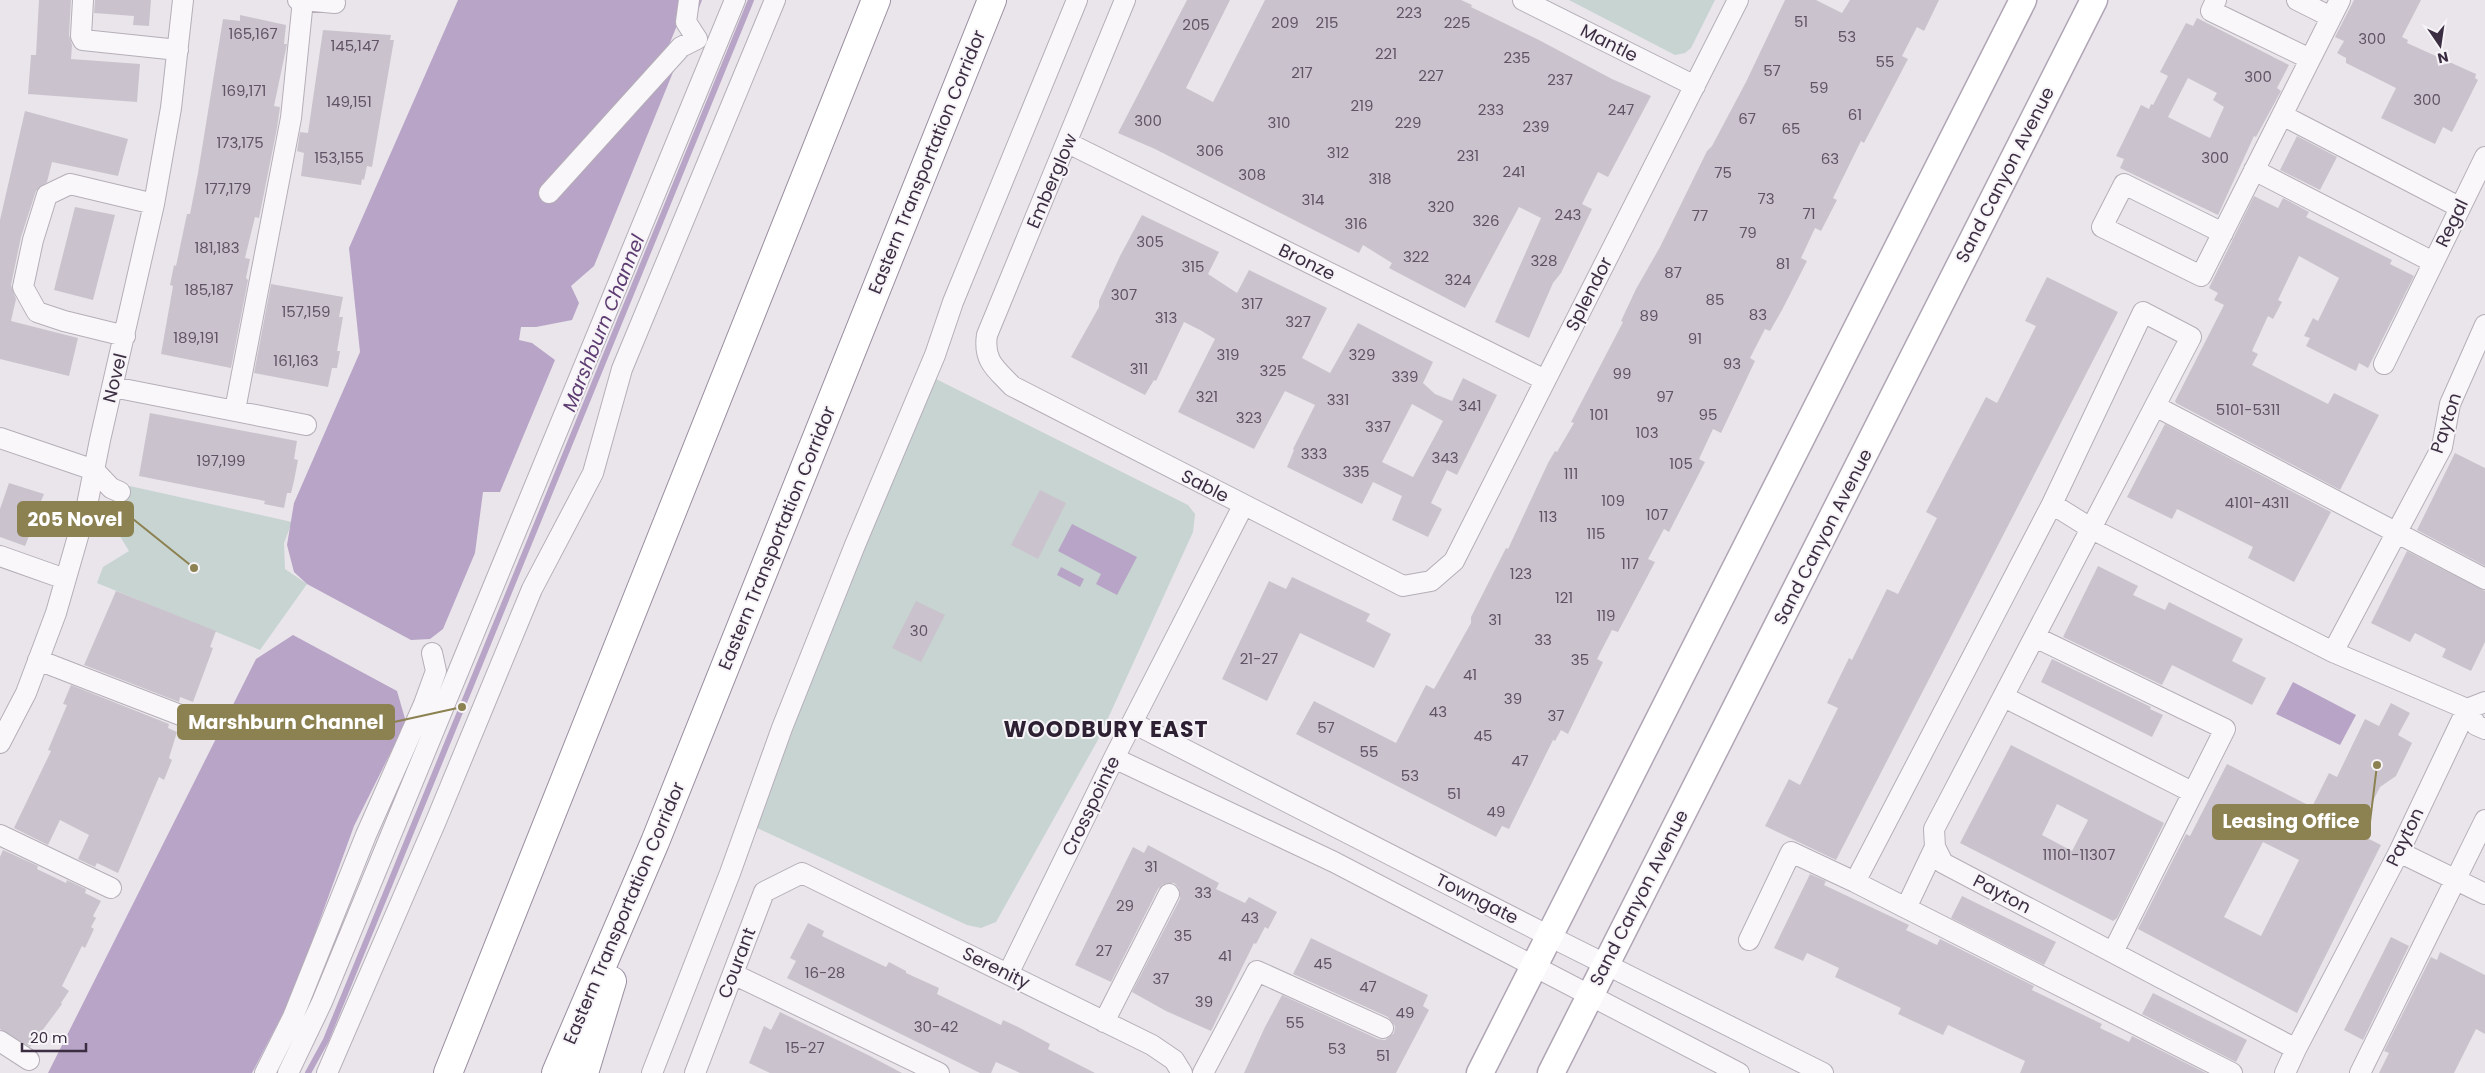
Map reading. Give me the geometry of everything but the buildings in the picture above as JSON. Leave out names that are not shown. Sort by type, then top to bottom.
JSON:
[{"type":"highway","points":[[448,1073],[876,0]]},
{"type":"highway","name":"Eastern Transportation Corridor","points":[[556,1073],[655,842],[992,0]]},
{"type":"highway","points":[[584,1073],[655,842]]},
{"type":"main road","points":[[1480,1073],[2022,0]]},
{"type":"main road","name":"Sand Canyon Avenue","points":[[1551,1073],[2094,0]]},
{"type":"street","points":[[83,0],[81,36],[83,40],[178,50]]},
{"type":"street","name":"Novel","points":[[0,742],[26,693],[56,613],[64,579],[87,504],[154,204],[171,108],[183,0]]},
{"type":"street","points":[[298,0],[335,3]]},
{"type":"street","points":[[235,410],[291,118],[303,0]]},
{"type":"street","points":[[549,193],[681,47],[697,39],[686,22],[689,0]]},
{"type":"street","points":[[288,1073],[322,1002],[574,396],[734,0]]},
{"type":"street","points":[[327,1073],[436,821],[532,589],[593,472],[622,368],[775,0]]},
{"type":"street","points":[[652,1073],[726,882],[800,682],[935,354],[953,302],[1077,0]]},
{"type":"street","name":"Emberglow","points":[[990,362],[985,347],[987,335],[1068,143],[1125,0]]},
{"type":"street","name":"Mantle","points":[[1523,0],[1695,86]]},
{"type":"street","name":"Splendor","points":[[1430,581],[1454,561],[1738,0]]},
{"type":"street","points":[[2216,0],[2211,11],[2310,60]]},
{"type":"street","points":[[2223,233],[2124,184],[2102,227],[2201,276],[2223,233],[2254,170],[2336,8],[2297,0]]},
{"type":"street","points":[[2282,115],[2459,207]]},
{"type":"street","name":"Bronze","points":[[1068,143],[1546,380]]},
{"type":"street","name":"Regal","points":[[2384,364],[2485,157]]},
{"type":"street","points":[[2254,170],[2433,262]]},
{"type":"street","points":[[125,336],[36,312],[23,287],[33,240],[47,195],[70,184],[154,204]]},
{"type":"street","points":[[1855,882],[2052,504],[2143,312],[2191,337],[1934,829],[1935,847],[1906,908]]},
{"type":"street","name":"Payton","points":[[2333,652],[2442,447],[2450,404],[2485,325]]},
{"type":"street","name":"Sable","points":[[990,362],[1012,386],[1243,506],[1403,586],[1430,581]]},
{"type":"street","points":[[113,387],[306,425]]},
{"type":"street","points":[[2156,406],[2485,578]]},
{"type":"street","points":[[0,438],[94,470],[111,488],[120,492]]},
{"type":"street","points":[[2052,504],[2092,529],[2333,652],[2476,705],[2476,725],[2485,729]]},
{"type":"street","name":"Crosspointe","points":[[1008,974],[1114,758],[1243,506]]},
{"type":"street","points":[[0,556],[64,579]]},
{"type":"street","points":[[2035,637],[2225,728],[2113,952]]},
{"type":"street","points":[[265,1073],[293,1017],[366,835],[424,704],[436,671],[432,653]]},
{"type":"street","points":[[38,660],[188,718]]},
{"type":"street","points":[[2004,697],[2192,792]]},
{"type":"street","name":"Payton","points":[[1935,847],[1943,863],[2296,1049],[2476,705]]},
{"type":"street","name":"Towngate","points":[[1132,723],[1549,936],[1823,1073]]},
{"type":"street","name":"Towngate","points":[[1114,758],[1334,862],[1739,1073]]},
{"type":"street","points":[[2360,1073],[2485,820]]},
{"type":"street","points":[[0,836],[111,888]]},
{"type":"street","points":[[1749,940],[1791,852],[1855,882],[2232,1073]]},
{"type":"street","points":[[2399,852],[2456,878],[2485,894]]},
{"type":"street","name":"Serenity","points":[[802,873],[1152,1045],[1174,1060],[1181,1072]]},
{"type":"street","name":"Courant","points":[[695,1073],[764,892],[802,873]]},
{"type":"street","points":[[1104,1022],[1169,894]]},
{"type":"street","points":[[1203,1073],[1257,970],[1383,1028]]},
{"type":"street","points":[[733,974],[939,1073]]},
{"type":"street","points":[[0,1042],[29,1060]]},
{"type":"street","points":[[2285,1073],[2296,1049]]},
{"type":"street","points":[[1181,1072],[1207,1073]]},
{"type":"shaded area","points":[[458,0],[702,0],[696,16],[680,18],[667,50],[678,60],[594,266],[571,286],[579,303],[572,320],[536,327],[521,327],[519,340],[532,343],[555,360],[500,492],[483,492],[475,553],[443,629],[430,639],[411,640],[307,584],[294,572],[287,545],[294,503],[360,352],[349,248]]},
{"type":"shaded area","points":[[1569,0],[1715,0],[1691,48],[1685,53],[1675,55]]},
{"type":"shaded area","points":[[930,376],[1188,505],[1195,514],[1193,532],[1099,738],[996,922],[981,928],[967,925],[755,827]]},
{"type":"shaded area","points":[[125,485],[292,522],[284,543],[285,569],[307,584],[260,650],[97,583],[103,567],[129,551],[115,528]]},
{"type":"shaded area","points":[[1072,524],[1137,557],[1117,595],[1096,584],[1101,574],[1058,551]]},
{"type":"shaded area","points":[[1061,567],[1084,579],[1080,587],[1057,575]]},
{"type":"shaded area","points":[[293,635],[397,691],[406,722],[354,826],[293,994],[252,1073],[48,1073],[256,659]]},
{"type":"shaded area","points":[[2293,682],[2356,715],[2340,745],[2276,714]]},
{"type":"waterway","name":"Marshburn Channel","points":[[308,1073],[326,1040],[751,0]]},
{"type":"place","name":"205 Novel","points":[[194,568]]},
{"type":"place","name":"Marshburn Channel","points":[[462,707]]},
{"type":"place","name":"Leasing Office","points":[[2377,765]]},
{"type":"district","name":"WOODBURY EAST","points":[[1106,729]]}]
